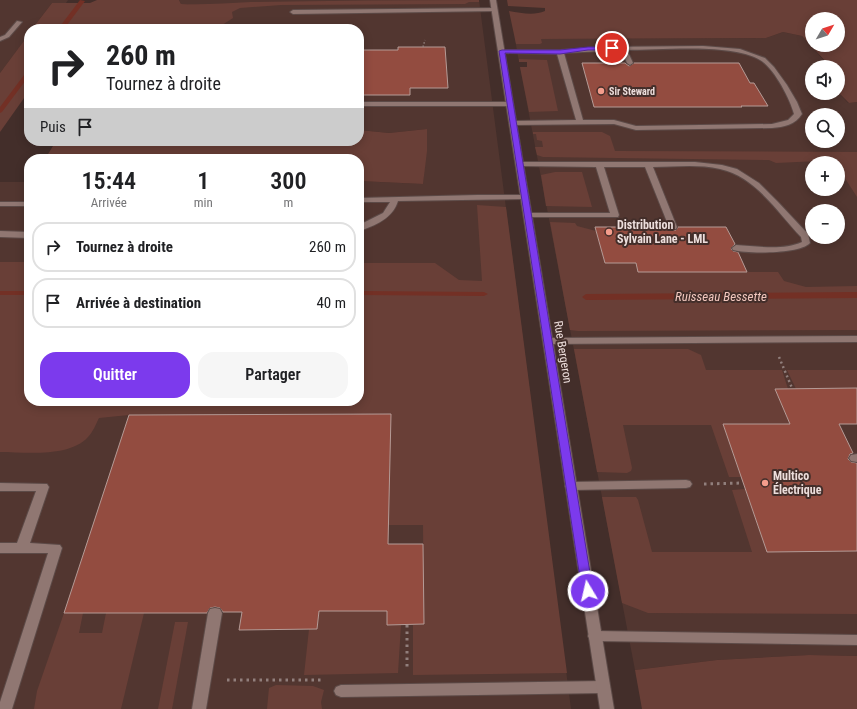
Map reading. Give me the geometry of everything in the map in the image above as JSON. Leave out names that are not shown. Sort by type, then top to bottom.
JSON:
[{"type":"street","name":"Rue Bergeron","points":[[493,0],[549,341],[606,709]]},
{"type":"street","points":[[293,12],[495,10]]},
{"type":"street","points":[[0,39],[7,36],[19,22]]},
{"type":"street","points":[[502,51],[560,52],[588,48],[727,50],[757,56],[769,64],[794,101],[798,114],[790,123],[772,126],[636,128],[614,122],[513,122]]},
{"type":"street","points":[[624,48],[630,63]]},
{"type":"street","points":[[560,52],[580,122]]},
{"type":"street","points":[[364,104],[510,104]]},
{"type":"street","points":[[520,164],[713,166],[729,170],[739,174],[758,187],[802,233],[806,243],[791,248],[736,248]]},
{"type":"street","points":[[528,215],[615,215],[599,165]]},
{"type":"street","points":[[648,165],[673,227]]},
{"type":"street","points":[[364,200],[525,197]]},
{"type":"street","points":[[364,226],[388,214],[393,209],[395,199]]},
{"type":"street","points":[[0,204],[24,204]]},
{"type":"street","points":[[0,234],[24,235]]},
{"type":"street","points":[[549,341],[857,339]]},
{"type":"street","points":[[571,486],[686,484]]},
{"type":"street","points":[[0,488],[43,487],[22,548]]},
{"type":"street","points":[[0,548],[56,548],[4,709]]},
{"type":"street","points":[[199,709],[215,613]]},
{"type":"street","points":[[595,636],[857,640]]},
{"type":"street","points":[[342,691],[603,687]]},
{"type":"path","points":[[423,47],[425,40]]},
{"type":"path","points":[[785,371],[792,388]]},
{"type":"path","points":[[686,484],[743,482]]},
{"type":"path","points":[[407,625],[407,675]]},
{"type":"path","points":[[203,680],[331,680],[342,691]]},
{"type":"shaded area","points":[[0,0],[68,0],[66,3],[52,3],[36,24],[24,24],[24,41],[0,73]]},
{"type":"shaded area","points":[[97,0],[179,0],[181,4],[216,4],[251,2],[479,0],[479,2],[469,2],[465,4],[281,5],[240,8],[232,12],[233,18],[224,24],[36,24],[52,3],[90,3]]},
{"type":"shaded area","points":[[179,0],[479,0],[571,709],[0,709],[0,182],[24,182],[24,406],[364,406],[364,181],[423,184],[427,129],[389,133],[364,130],[364,24],[217,24],[206,5],[181,4]]},
{"type":"shaded area","points":[[507,0],[857,0],[857,102],[849,103],[845,99],[845,60],[824,60],[817,52],[845,52],[845,12],[805,12],[805,39],[802,36],[783,32],[766,38],[541,39],[542,43],[540,44],[516,44],[509,11],[527,14],[541,13],[545,11],[545,8],[508,6]]},
{"type":"shaded area","points":[[783,32],[802,36],[805,39],[805,52],[816,52],[824,60],[805,60],[805,100],[845,100],[848,103],[857,102],[857,656],[809,655],[717,660],[635,670],[520,67],[527,67],[527,62],[519,62],[515,39],[766,38]]},
{"type":"shaded area","points":[[24,41],[24,98],[0,132],[0,73]]},
{"type":"shaded area","points":[[519,59],[547,60],[558,111],[529,112],[520,67],[527,67],[527,62],[519,62]]},
{"type":"shaded area","points":[[427,129],[427,151],[423,184],[364,181],[364,154],[48,154],[53,146],[364,146],[364,130],[389,133]]},
{"type":"shaded area","points":[[533,132],[602,132],[610,136],[615,151],[857,152],[857,197],[845,178],[845,156],[805,156],[805,162],[776,163],[769,160],[543,157],[537,155],[535,147],[543,147],[542,141],[537,140],[536,134],[533,134]]},
{"type":"shaded area","points":[[555,172],[582,172],[592,207],[546,206],[541,175]]},
{"type":"shaded area","points":[[477,205],[506,207],[567,673],[413,675],[413,625],[424,624],[423,525],[388,525],[391,414],[129,415],[99,418],[88,437],[80,444],[70,448],[58,451],[34,453],[0,452],[0,262],[24,262],[24,406],[364,406],[364,263],[435,263],[459,280],[482,281]]},
{"type":"shaded area","points":[[550,222],[575,223],[577,226],[596,231],[605,263],[636,263],[639,272],[778,272],[784,281],[806,287],[857,286],[857,330],[570,330]]},
{"type":"shaded area","points":[[574,349],[688,349],[701,355],[706,370],[782,370],[788,389],[775,389],[790,424],[723,424],[741,477],[729,477],[711,425],[623,425],[632,468],[631,471],[627,473],[597,472]]},
{"type":"shaded area","points":[[787,370],[857,370],[857,388],[796,389]]},
{"type":"shaded area","points":[[745,489],[767,552],[857,551],[857,614],[648,613],[622,603],[602,497],[636,497],[652,552],[752,552],[732,490]]},
{"type":"shaded area","points":[[319,611],[387,611],[387,625],[401,625],[398,673],[304,675],[309,629],[317,629]]},
{"type":"shaded area","points":[[64,613],[83,613],[79,633],[102,633],[106,613],[144,613],[121,709],[34,709],[37,691]]},
{"type":"shaded area","points":[[175,622],[188,622],[172,709],[158,709]]},
{"type":"shaded area","points":[[809,655],[857,656],[857,709],[642,709],[635,670],[717,660]]},
{"type":"shaded area","points":[[276,685],[313,686],[324,690],[321,702],[322,709],[267,709],[269,688]]},
{"type":"building","points":[[398,47],[445,47],[448,88],[410,88],[410,95],[364,95],[364,50],[398,50]]},
{"type":"building","points":[[582,63],[625,63],[629,66],[634,63],[739,63],[750,83],[754,83],[768,106],[594,107]]},
{"type":"building","points":[[595,227],[667,227],[670,230],[676,230],[678,227],[726,227],[735,244],[731,249],[738,252],[747,272],[638,272],[636,263],[605,263]]},
{"type":"building","points":[[857,388],[857,424],[839,424],[853,453],[850,454],[848,459],[851,462],[857,463],[857,551],[767,552],[723,424],[790,424],[775,389]]},
{"type":"building","points":[[391,414],[388,544],[423,544],[424,624],[387,625],[387,611],[319,611],[317,629],[239,630],[242,612],[223,612],[220,608],[215,607],[210,608],[207,613],[64,613],[129,415]]},
{"type":"waterway","points":[[65,24],[82,1]]},
{"type":"waterway","points":[[0,111],[24,79]]},
{"type":"waterway","name":"Ruisseau Bessette","points":[[0,293],[24,293]]},
{"type":"waterway","name":"Ruisseau Bessette","points":[[364,293],[484,294]]},
{"type":"waterway","name":"Ruisseau Bessette","points":[[586,297],[857,295]]},
{"type":"place","name":"Sir Steward","points":[[601,91]]},
{"type":"place","name":"Distribution Sylvain Lane - LML","points":[[609,232]]},
{"type":"place","name":"Multico Électrique","points":[[765,483]]},
{"type":"route","points":[[588,591],[502,51],[560,52],[588,48],[612,48]]}]
